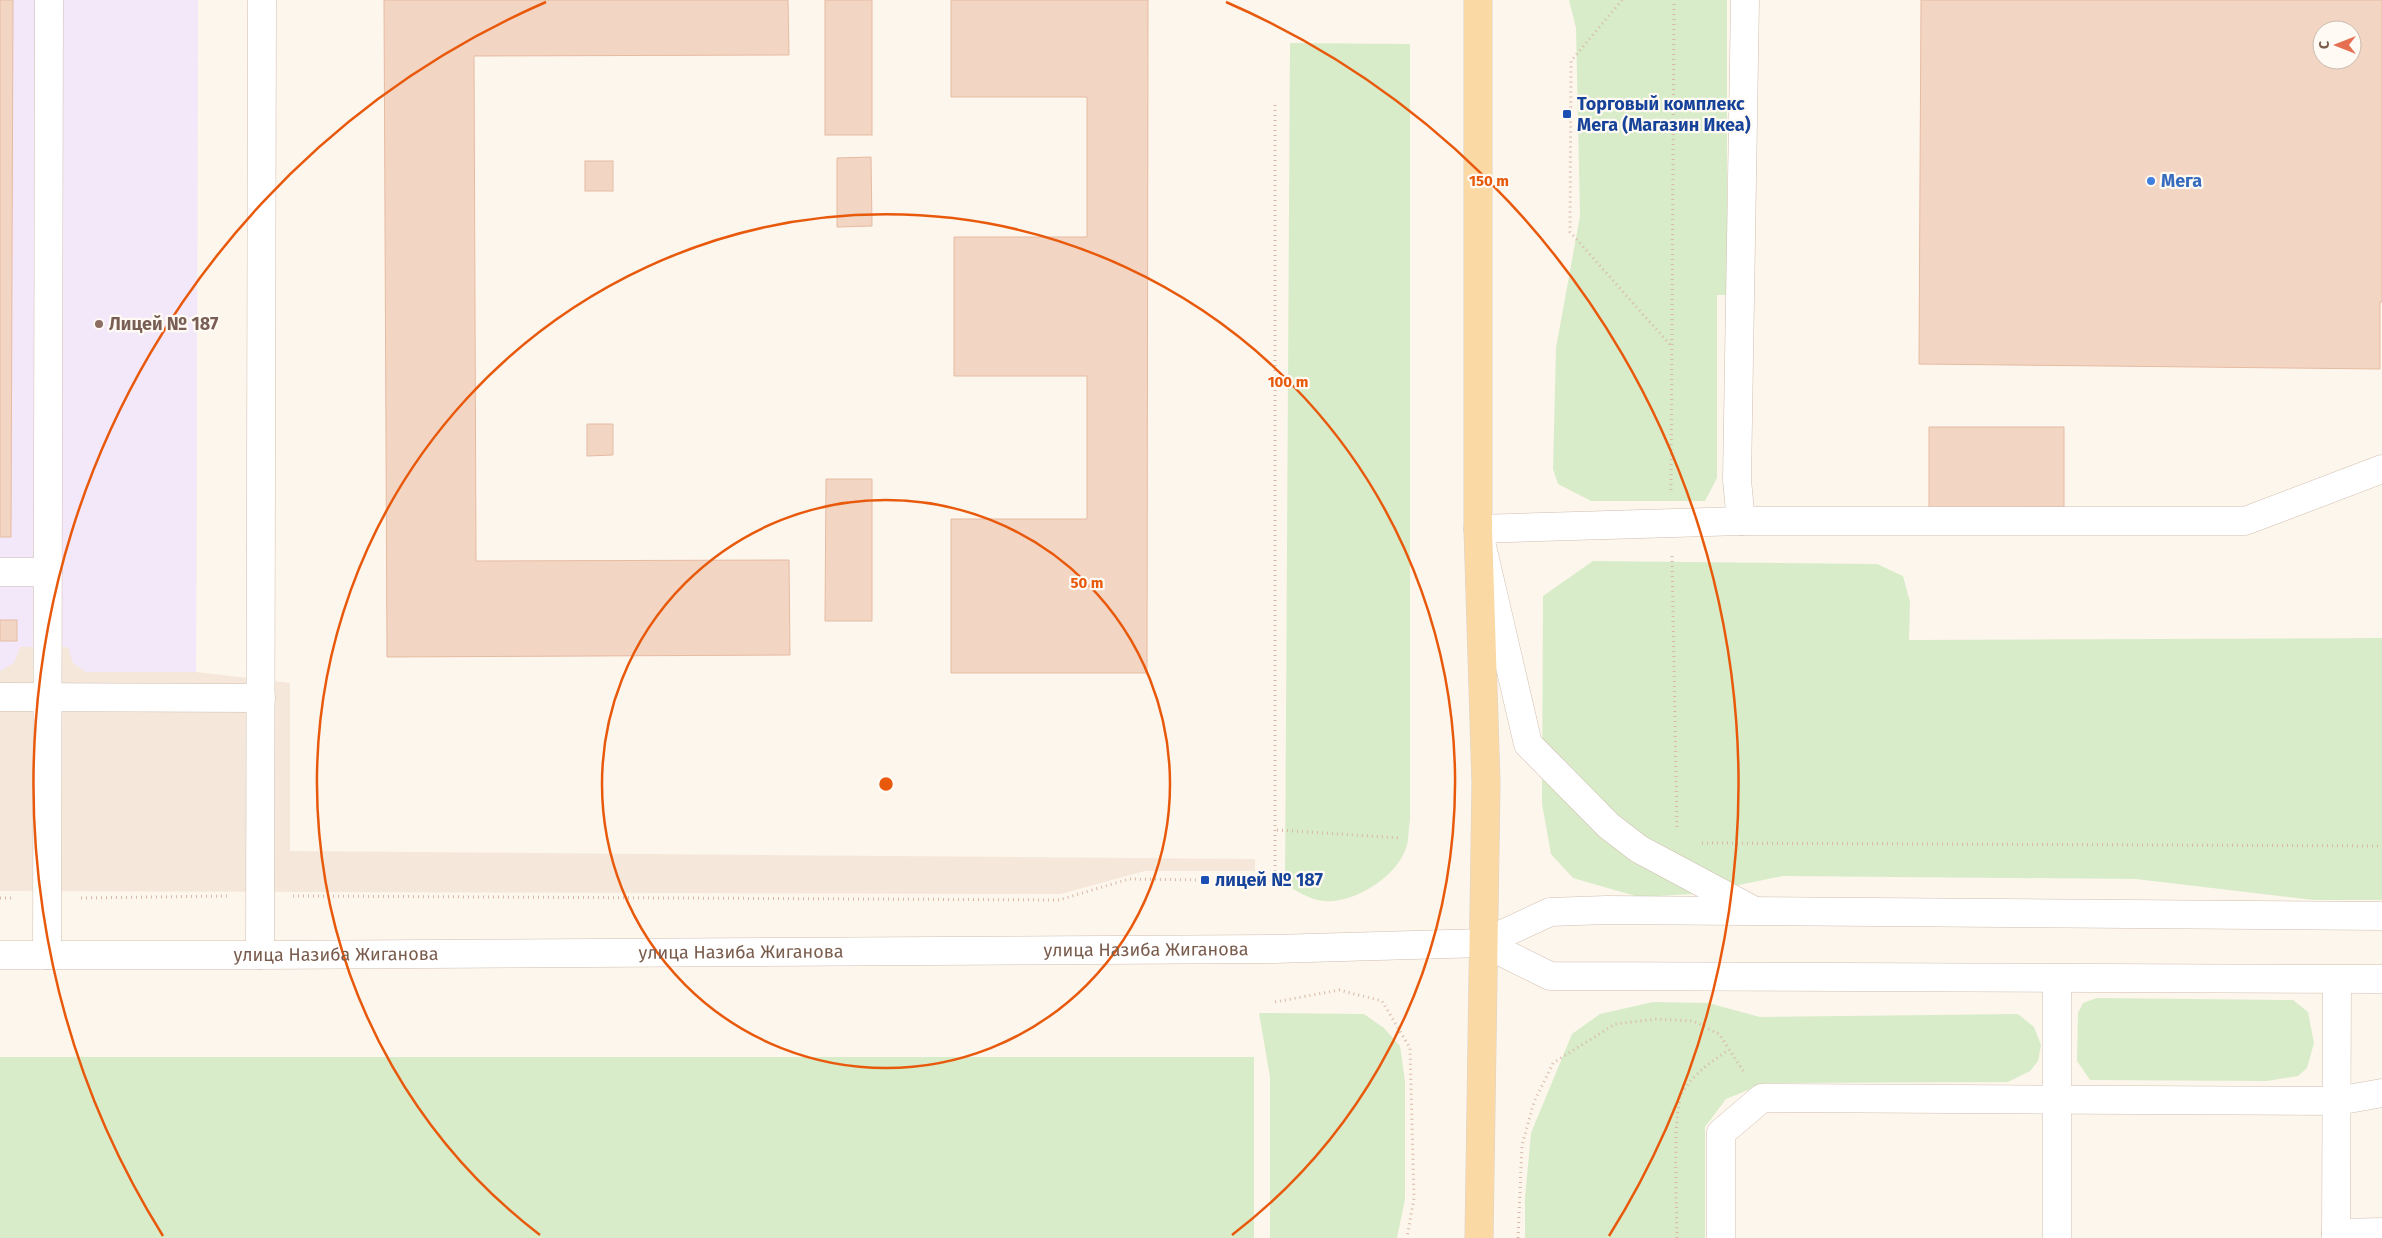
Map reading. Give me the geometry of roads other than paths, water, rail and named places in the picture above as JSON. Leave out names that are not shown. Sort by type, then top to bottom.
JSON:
[{"type":"main road","points":[[1478,0],[1478,529],[1486,783],[1479,1238]]},
{"type":"street","points":[[46,955],[49,0]]},
{"type":"street","points":[[260,955],[262,0]]},
{"type":"street","points":[[1741,522],[1737,480],[1745,0]]},
{"type":"street","points":[[1759,913],[1640,849],[1609,826],[1528,744],[1478,529],[1671,522],[2245,521],[2382,469]]},
{"type":"street","points":[[0,572],[48,572]]},
{"type":"street","points":[[0,697],[260,698]]},
{"type":"street","points":[[1483,943],[1550,912],[1606,910],[1759,913],[2382,916]]},
{"type":"street","points":[[1483,943],[1550,976],[2382,979]]},
{"type":"street","name":"улица Назиба Жиганова","points":[[0,955],[1274,949],[1483,943]]},
{"type":"street","points":[[2057,978],[2057,1238]]},
{"type":"street","points":[[2337,980],[2336,1235],[2382,1232]]},
{"type":"street","points":[[1721,1238],[1721,1133],[1762,1098],[2336,1101],[2382,1093]]},
{"type":"place","name":"Торговый комплекс Мега (Магазин Икеа)","points":[[1567,114]]},
{"type":"place","name":"Мега","points":[[2151,181]]},
{"type":"place","name":"Лицей № 187","points":[[99,324]]},
{"type":"place","name":"лицей № 187","points":[[1205,880]]}]
